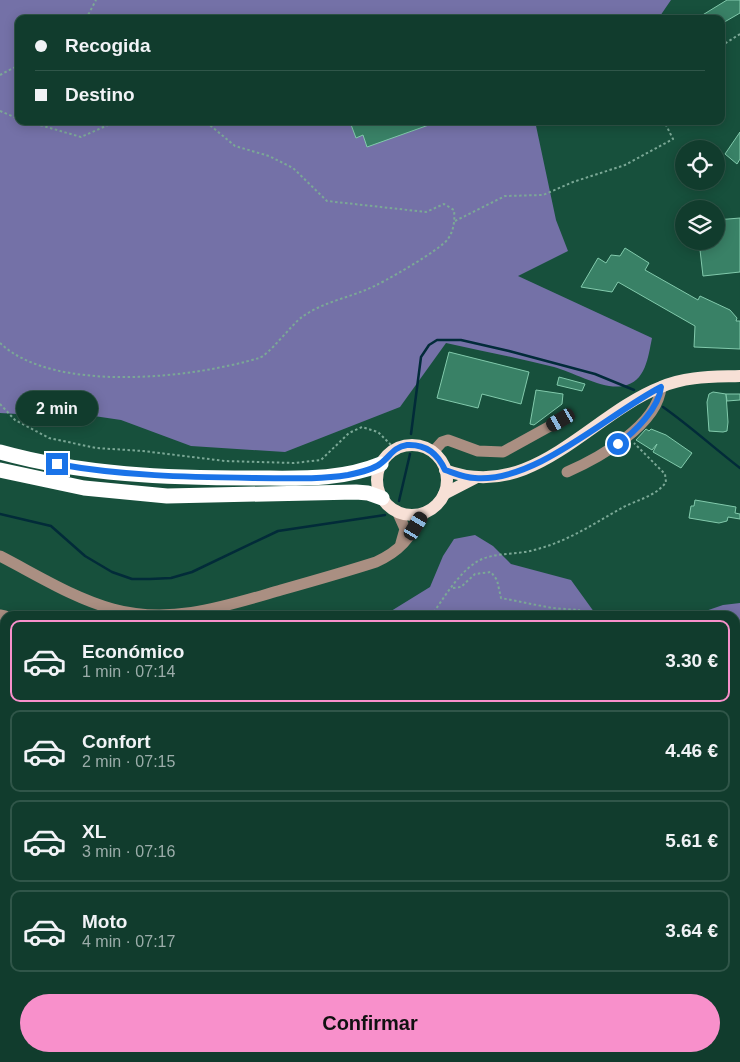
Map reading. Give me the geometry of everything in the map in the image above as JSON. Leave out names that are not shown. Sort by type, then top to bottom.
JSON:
[{"type":"highway","points":[[0,452],[90,470],[178,478],[308,478],[357,473],[381,464]]},
{"type":"highway","points":[[0,470],[84,488],[166,496],[356,492],[368,493],[382,498]]},
{"type":"main road","points":[[444,494],[447,478],[445,470],[441,460],[433,452],[414,445],[394,449],[381,464],[377,481],[382,498],[397,511],[410,514],[425,512],[433,508],[444,494],[475,478],[512,473],[544,460],[635,400],[661,387],[695,378],[740,376]]},
{"type":"main road","points":[[445,470],[475,478]]},
{"type":"street","points":[[567,472],[586,464],[628,437],[660,398],[661,387]]},
{"type":"street","points":[[433,452],[442,442],[448,440],[478,451],[503,452],[561,420]]},
{"type":"street","points":[[397,511],[405,529],[398,549]]},
{"type":"street","points":[[208,611],[386,558],[405,544],[425,512]]},
{"type":"street","points":[[0,556],[68,591],[114,609],[126,611]]},
{"type":"path","points":[[88,15],[96,0]]},
{"type":"path","points":[[725,43],[740,34]]},
{"type":"path","points":[[0,75],[15,67]]},
{"type":"path","points":[[0,111],[15,117]]},
{"type":"path","points":[[40,125],[81,137],[108,125]]},
{"type":"path","points":[[0,343],[24,360],[69,374],[111,378],[175,373],[262,358],[302,316],[370,289],[447,240],[455,221],[454,210],[444,204],[426,212],[327,201],[293,168],[269,156],[235,146],[210,125]]},
{"type":"path","points":[[455,221],[505,196],[543,195],[573,182],[625,165],[673,139],[666,125]]},
{"type":"path","points":[[0,404],[15,420],[49,438],[96,448],[143,451],[225,461],[294,463],[321,460],[349,433],[362,427],[378,432],[394,449]]},
{"type":"path","points":[[435,611],[468,568],[479,561],[533,550],[566,540],[621,508],[661,490],[666,482],[665,474],[628,437]]},
{"type":"path","points":[[451,588],[461,587],[475,574],[491,572],[497,580],[501,598],[552,608],[580,611]]},
{"type":"shaded area","points":[[0,0],[671,0],[661,15],[15,15],[15,125],[536,125],[556,220],[568,251],[518,276],[652,338],[645,368],[641,374],[631,384],[615,387],[588,380],[562,369],[446,343],[400,407],[285,452],[191,446],[121,420],[94,416],[68,417],[0,413]]},
{"type":"shaded area","points":[[475,535],[493,546],[511,564],[571,580],[593,611],[391,611],[430,587],[443,556],[454,539]]},
{"type":"shaded area","points":[[740,603],[740,611],[706,611],[723,605]]},
{"type":"building","points":[[727,0],[740,0],[740,13],[725,22],[725,15],[703,15]]},
{"type":"building","points":[[351,125],[429,125],[367,147],[363,135],[356,138]]},
{"type":"building","points":[[740,132],[740,159],[737,164],[725,154]]},
{"type":"building","points":[[740,218],[740,272],[703,276],[700,250],[725,250],[725,219]]},
{"type":"building","points":[[625,248],[649,263],[645,270],[698,300],[700,296],[730,310],[737,318],[736,321],[740,321],[740,349],[694,347],[695,326],[618,282],[612,292],[581,287],[598,258],[606,263],[611,255],[620,256]]},
{"type":"building","points":[[449,352],[529,372],[521,404],[482,394],[478,408],[437,398]]},
{"type":"building","points":[[559,377],[585,384],[582,391],[557,385]]},
{"type":"building","points":[[536,390],[563,394],[562,404],[534,425],[530,424]]},
{"type":"building","points":[[713,392],[726,394],[727,431],[709,431],[707,402],[709,394]]},
{"type":"building","points":[[726,394],[740,394],[740,400],[727,401]]},
{"type":"building","points":[[646,429],[666,435],[692,453],[681,468],[653,452],[657,444],[652,450],[636,440]]},
{"type":"building","points":[[695,500],[736,507],[735,513],[740,514],[740,519],[728,517],[727,521],[719,523],[689,518],[691,506],[694,506]]},
{"type":"waterway","points":[[411,434],[421,357],[429,345],[437,340],[461,340],[509,351],[595,374],[634,390]]},
{"type":"waterway","points":[[663,407],[740,468]]},
{"type":"waterway","points":[[399,501],[410,454]]},
{"type":"waterway","points":[[0,514],[51,526],[85,556],[112,572],[132,579],[171,578],[192,572],[278,531],[385,515]]},
{"type":"route","points":[[57,464],[90,470],[178,478],[308,478],[357,473],[381,464],[394,449],[414,445],[424,447],[433,452],[441,460],[445,470],[475,478],[494,477],[512,473],[559,452],[635,400],[661,387],[660,398],[640,424],[628,437],[618,444]]}]
